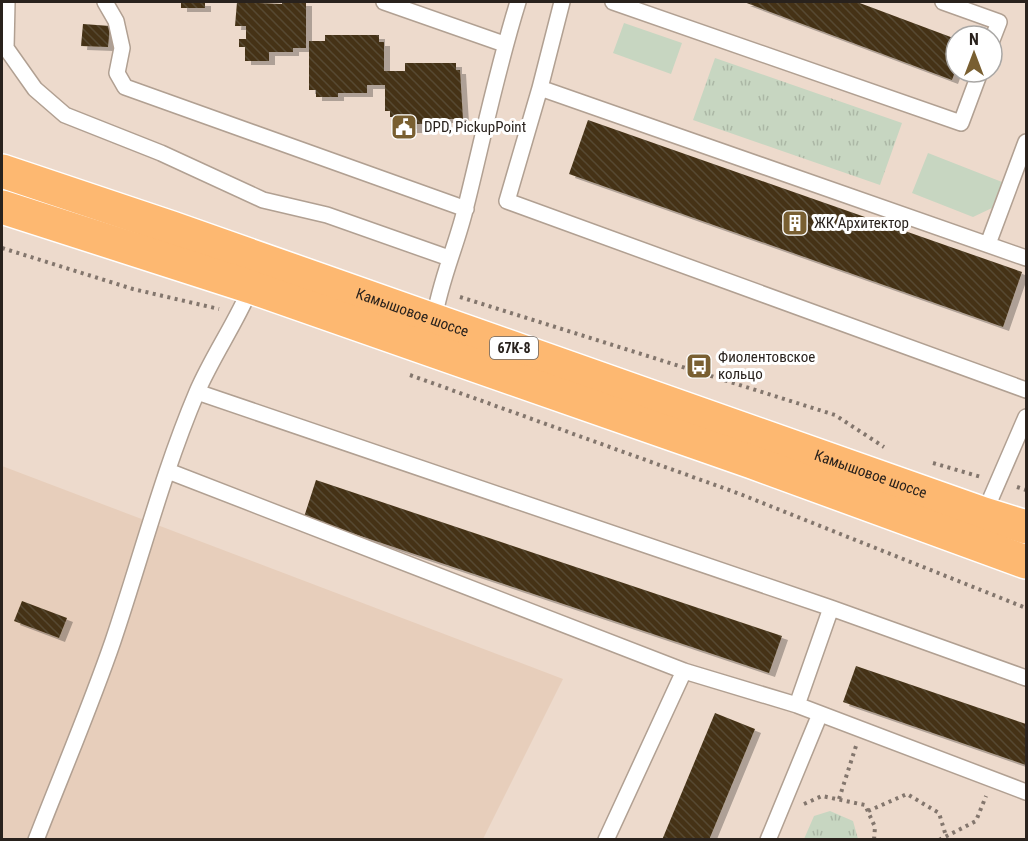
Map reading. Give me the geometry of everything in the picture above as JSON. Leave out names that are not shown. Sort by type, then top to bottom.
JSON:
[{"type":"main road","name":"Камышовое шоссе","points":[[2,171],[436,305],[984,514],[1026,527]]},
{"type":"main road","name":"Камышовое шоссе","points":[[2,207],[246,301],[752,462],[1026,562]]},
{"type":"lane","points":[[7,2],[6,48],[35,89],[65,115],[160,153],[262,200],[327,215],[449,258]]},
{"type":"lane","points":[[105,2],[116,21],[122,48],[117,73],[125,87],[466,209]]},
{"type":"lane","points":[[384,2],[504,44]]},
{"type":"lane","points":[[436,305],[466,209],[504,44],[518,2]]},
{"type":"lane","points":[[562,2],[507,201],[1026,390]]},
{"type":"lane","points":[[613,2],[961,123],[976,84]]},
{"type":"lane","points":[[943,2],[999,22],[998,24]]},
{"type":"lane","points":[[540,88],[1026,258]]},
{"type":"lane","points":[[988,244],[1026,142]]},
{"type":"lane","points":[[36,840],[112,642],[168,471],[197,392],[219,347],[246,301]]},
{"type":"lane","points":[[197,392],[831,608],[1026,678]]},
{"type":"lane","points":[[984,514],[1026,417]]},
{"type":"lane","points":[[168,471],[684,671],[797,705],[1026,792]]},
{"type":"lane","points":[[797,705],[831,608]]},
{"type":"lane","points":[[606,840],[684,671]]},
{"type":"lane","points":[[768,840],[820,714]]},
{"type":"path","points":[[2,248],[133,289],[246,301]]},
{"type":"path","points":[[436,305],[835,415],[892,452]]},
{"type":"path","points":[[406,374],[740,494],[1026,608]]},
{"type":"path","points":[[923,460],[997,481]]},
{"type":"path","points":[[839,800],[861,731]]},
{"type":"path","points":[[939,840],[975,821],[994,779]]},
{"type":"path","points":[[868,811],[907,794],[939,813],[946,836]]},
{"type":"path","points":[[799,806],[822,796],[865,805],[875,827],[874,840]]},
{"type":"shaded area","points":[[2,466],[563,679],[483,839],[2,839]]},
{"type":"green space","points":[[624,23],[682,43],[671,74],[613,53]]},
{"type":"green space","points":[[715,58],[902,123],[880,185],[693,120]]},
{"type":"green space","points":[[928,153],[1002,182],[992,208],[973,217],[912,193]]},
{"type":"green space","points":[[830,811],[853,821],[858,839],[804,839],[814,816]]},
{"type":"building","points":[[181,2],[205,2],[205,8],[181,8]]},
{"type":"building","points":[[237,2],[282,4],[282,2],[306,2],[306,48],[293,48],[293,52],[269,52],[269,61],[245,61],[245,47],[239,47],[239,39],[246,39],[246,26],[235,26]]},
{"type":"building","points":[[744,2],[857,2],[944,35],[944,77]]},
{"type":"building","points":[[83,24],[110,26],[108,47],[81,46]]},
{"type":"building","points":[[325,35],[379,35],[379,42],[384,42],[384,71],[405,71],[405,63],[456,63],[456,70],[460,70],[463,119],[446,119],[446,124],[417,124],[417,129],[395,129],[395,117],[390,117],[390,111],[385,111],[385,85],[367,85],[367,93],[338,93],[338,97],[316,97],[316,90],[309,90],[309,41],[325,41]]},
{"type":"building","name":"ЖК Архитектор","points":[[588,120],[1022,272],[1003,327],[569,174]]},
{"type":"building","points":[[316,480],[782,636],[769,673],[304,517]]},
{"type":"building","points":[[22,601],[67,618],[59,638],[14,621]]},
{"type":"building","points":[[856,666],[1026,724],[1026,765],[843,702]]},
{"type":"building","points":[[715,713],[755,729],[709,840],[662,840]]},
{"type":"place","name":"DPD, PickupPoint","points":[[404,127]]},
{"type":"place","name":"ЖК Архитектор","points":[[795,223]]},
{"type":"place","name":"Фиолентовское кольцо","points":[[699,366]]}]
